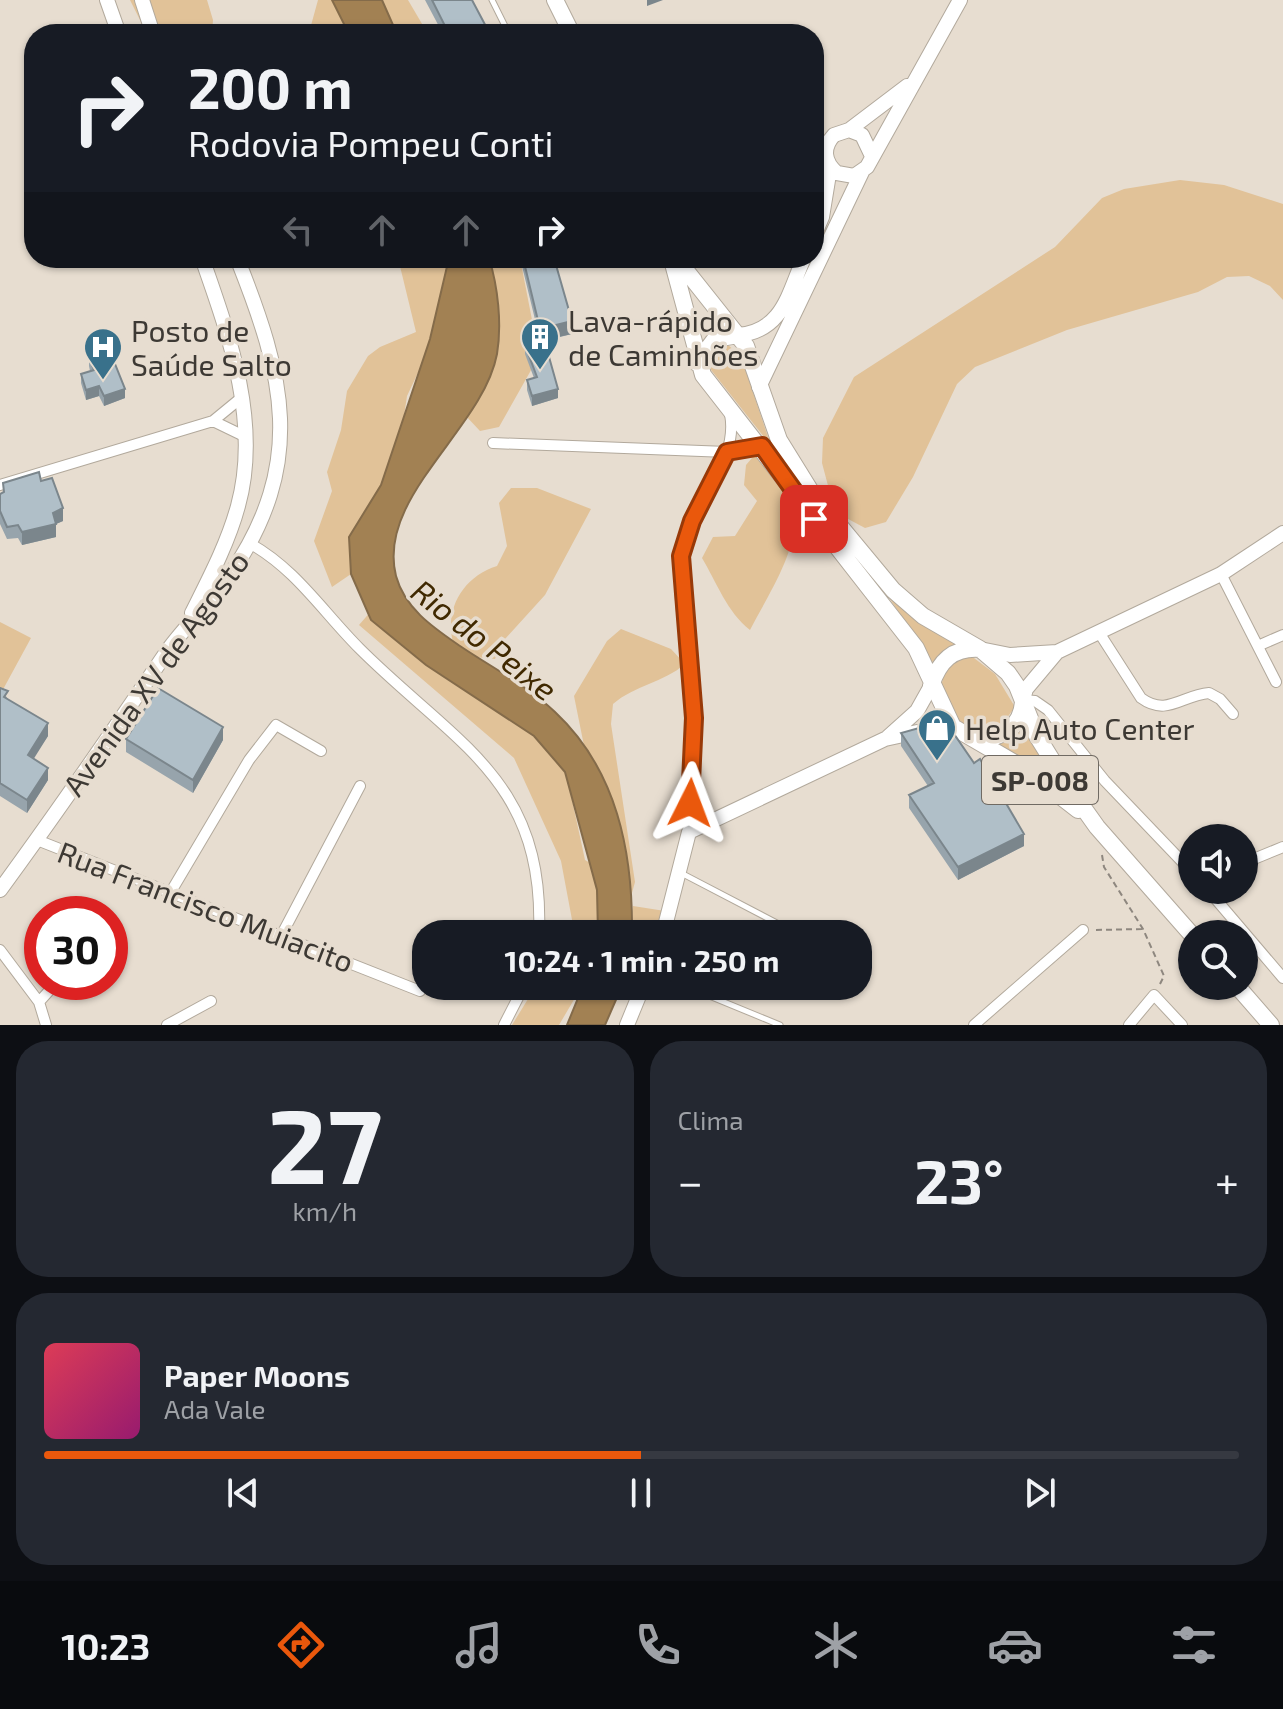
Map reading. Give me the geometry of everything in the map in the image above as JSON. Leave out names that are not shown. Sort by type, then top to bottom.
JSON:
[{"type":"main road","points":[[555,0],[567,24]]},
{"type":"main road","name":"SP-008","points":[[677,268],[694,334],[697,363],[762,446],[796,497],[916,648],[931,686],[953,727],[1025,769],[1097,827]]},
{"type":"main road","name":"SP-008","points":[[682,268],[738,335],[752,362],[765,408],[789,460],[858,549],[909,604],[980,649],[1008,673],[1037,736],[1097,827],[1179,920]]},
{"type":"main road","points":[[697,363],[715,339],[738,335]]},
{"type":"main road","points":[[931,686],[937,669],[954,652],[966,648],[980,649]]},
{"type":"main road","points":[[977,741],[1004,734],[1022,712],[1023,700]]},
{"type":"main road","points":[[1249,1000],[1271,1025]]},
{"type":"street","points":[[107,0],[115,24]]},
{"type":"street","points":[[142,0],[150,24]]},
{"type":"street","points":[[824,251],[871,154],[960,0]]},
{"type":"street","points":[[824,206],[830,168],[826,151],[829,141],[849,130],[914,81]]},
{"type":"street","points":[[849,130],[867,140],[871,154]]},
{"type":"street","points":[[830,168],[845,176],[862,172]]},
{"type":"street","points":[[184,628],[229,532],[242,487],[244,436],[241,398],[229,333],[206,268]]},
{"type":"street","name":"Avenida XV de Agosto","points":[[0,890],[184,628],[218,593],[249,543],[273,487],[281,441],[281,412],[268,341],[241,268]]},
{"type":"street","points":[[738,335],[756,333],[773,322],[799,268]]},
{"type":"street","points":[[759,387],[816,268]]},
{"type":"street","points":[[0,485],[213,421],[241,398]]},
{"type":"street","points":[[667,920],[689,832],[694,718],[681,556],[692,521],[727,452],[732,435],[728,404]]},
{"type":"street","points":[[213,421],[244,436]]},
{"type":"street","points":[[493,443],[727,452],[762,446]]},
{"type":"street","points":[[229,532],[287,568],[355,644],[459,738],[506,790],[523,821],[537,866],[539,920]]},
{"type":"street","points":[[980,649],[1010,655],[1057,652],[1221,574],[1283,533]]},
{"type":"street","points":[[1221,574],[1260,645],[1276,682]]},
{"type":"street","points":[[1100,634],[1141,698],[1149,705],[1168,707],[1209,693],[1220,699],[1233,714]]},
{"type":"street","points":[[1260,645],[1283,635]]},
{"type":"street","points":[[1057,652],[1026,689],[1023,700],[1035,701],[1048,710],[1105,781],[1178,857]]},
{"type":"street","points":[[885,739],[917,711],[931,686]]},
{"type":"street","points":[[169,895],[249,760],[276,725],[321,751]]},
{"type":"street","points":[[689,832],[885,739],[919,731],[977,741]]},
{"type":"street","points":[[281,936],[360,786]]},
{"type":"street","name":"Rua Francisco Muiacito","points":[[37,840],[169,895],[412,988]]},
{"type":"street","points":[[1258,857],[1283,847]]},
{"type":"street","points":[[1220,904],[1283,978]]},
{"type":"street","points":[[974,1025],[1083,930]]},
{"type":"street","points":[[0,950],[39,1002],[46,1025]]},
{"type":"street","points":[[1129,1025],[1154,995],[1182,1025]]},
{"type":"street","points":[[504,1025],[517,1000]]},
{"type":"street","points":[[627,1025],[637,1000]]},
{"type":"street","points":[[167,1025],[211,1001]]},
{"type":"lane","points":[[492,0],[504,24]]},
{"type":"lane","points":[[681,873],[771,920]]},
{"type":"lane","points":[[719,1000],[780,1025]]},
{"type":"path","points":[[1097,827],[1104,867],[1143,929],[1164,976],[1154,995]]},
{"type":"path","points":[[1083,930],[1143,929]]},
{"type":"shaded area","points":[[130,0],[207,0],[213,20],[213,24],[142,24]]},
{"type":"shaded area","points":[[318,0],[408,0],[422,24],[311,24]]},
{"type":"shaded area","points":[[332,0],[382,0],[393,24],[344,24]]},
{"type":"shaded area","points":[[1180,180],[1224,185],[1283,204],[1283,300],[1270,286],[1249,276],[1227,277],[1198,292],[1067,330],[975,367],[957,384],[913,477],[886,522],[865,528],[835,512],[822,463],[823,438],[854,377],[1055,247],[1102,198],[1124,189]]},
{"type":"shaded area","points":[[400,268],[446,268],[433,341],[407,396],[398,457],[349,542],[351,574],[332,587],[314,541],[332,491],[327,472],[341,430],[347,391],[368,356],[380,347],[416,332]]},
{"type":"shaded area","points":[[447,268],[492,268],[498,306],[497,354],[488,382],[415,491],[401,519],[394,547],[396,576],[413,608],[431,625],[521,685],[555,712],[576,735],[607,786],[617,814],[629,873],[632,920],[598,920],[597,890],[565,772],[534,736],[426,665],[371,620],[351,574],[349,537],[381,485],[430,339]]},
{"type":"shaded area","points":[[490,268],[522,268],[539,356],[499,427],[480,431],[465,415],[482,332]]},
{"type":"shaded area","points":[[728,345],[741,356],[771,446],[708,366],[709,358],[720,346]]},
{"type":"shaded area","points":[[757,452],[788,483],[796,520],[786,559],[750,630],[729,606],[702,558],[713,537],[735,536],[757,501],[744,485],[746,465]]},
{"type":"shaded area","points":[[511,488],[537,488],[591,509],[545,595],[505,639],[495,659],[475,657],[454,646],[451,620],[458,597],[465,587],[474,578],[497,566],[507,546],[499,503]]},
{"type":"shaded area","points":[[886,593],[906,612],[959,644],[932,662]]},
{"type":"shaded area","points":[[372,610],[422,662],[534,736],[566,772],[585,860],[597,867],[604,920],[572,920],[561,861],[514,758],[359,625]]},
{"type":"shaded area","points":[[0,622],[31,638],[0,695]]},
{"type":"shaded area","points":[[621,629],[671,649],[685,664],[613,704],[611,724],[635,882],[630,900],[599,820],[574,696],[607,641]]},
{"type":"shaded area","points":[[970,655],[995,674],[1015,707],[1000,727],[979,734],[956,717],[943,695],[942,683],[946,673],[955,663]]},
{"type":"shaded area","points":[[1022,724],[1065,792],[996,744]]},
{"type":"shaded area","points":[[633,906],[665,911],[663,920],[632,920]]},
{"type":"shaded area","points":[[527,1000],[574,1000],[559,1025],[512,1025]]},
{"type":"shaded area","points":[[577,1000],[616,1000],[605,1025],[567,1025]]},
{"type":"building","points":[[432,0],[472,0],[485,24],[444,24]]},
{"type":"building","points":[[525,268],[557,268],[572,321],[540,329]]},
{"type":"building","name":"Lava-rápido de Caminhões","points":[[544,339],[558,389],[532,396],[527,380],[537,377],[525,345]]},
{"type":"building","name":"Posto de Saúde Salto","points":[[109,349],[125,389],[104,396],[99,386],[86,390],[81,374],[94,370],[89,357]]},
{"type":"building","points":[[39,472],[41,481],[52,478],[63,508],[53,513],[56,524],[22,532],[18,525],[7,527],[0,511],[3,483]]},
{"type":"building","points":[[0,688],[8,691],[4,697],[48,723],[28,755],[48,768],[27,800],[0,783]]},
{"type":"building","points":[[158,688],[223,727],[193,780],[126,739]]},
{"type":"building","points":[[919,728],[954,734],[974,763],[980,759],[1024,834],[958,867],[909,795],[934,783],[901,733]]},
{"type":"place","name":"Lava-rápido de Caminhões","points":[[540,371]]},
{"type":"place","name":"Posto de Saúde Salto","points":[[103,381]]},
{"type":"place","name":"Help Auto Center","points":[[937,762]]},
{"type":"route","points":[[690,803],[694,718],[681,556],[692,521],[727,452],[752,446],[762,446],[814,519]]},
{"type":"water label","name":"Rio do Peixe","points":[[485,639]]}]
